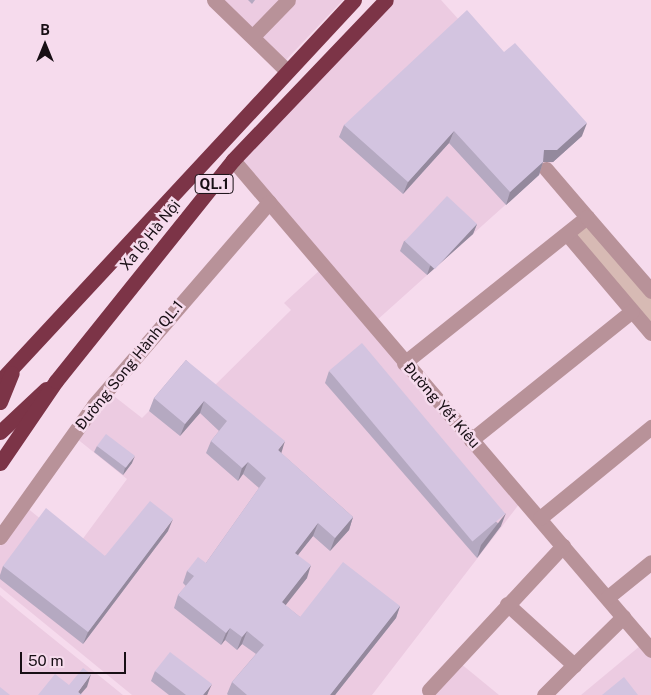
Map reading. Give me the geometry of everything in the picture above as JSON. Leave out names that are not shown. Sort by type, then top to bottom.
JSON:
[{"type":"highway","name":"Xa lộ Hà Nội","points":[[0,382],[287,70],[354,0]]},
{"type":"highway","name":"Xa lộ Hà Nội","points":[[0,463],[56,382],[233,160],[386,0]]},
{"type":"highway","name":"QL.1","points":[[0,402],[15,367]]},
{"type":"highway","name":"QL.1","points":[[0,432],[9,419],[56,382]]},
{"type":"street","points":[[214,0],[287,70]]},
{"type":"street","points":[[253,36],[288,0]]},
{"type":"street","name":"Đường Yết Kiêu","points":[[233,160],[404,363],[608,597],[651,650]]},
{"type":"street","points":[[546,168],[651,291]]},
{"type":"street","name":"Đường Song Hành QL.1","points":[[0,537],[94,405],[269,202]]},
{"type":"street","points":[[404,363],[587,217]]},
{"type":"street","points":[[567,234],[651,333]]},
{"type":"street","points":[[471,440],[632,311]]},
{"type":"street","points":[[540,518],[651,427]]},
{"type":"street","points":[[429,690],[563,546]]},
{"type":"street","points":[[608,597],[651,562]]},
{"type":"street","points":[[507,604],[574,665]]},
{"type":"street","points":[[544,695],[624,617]]},
{"type":"shaded area","points":[[221,0],[343,0],[285,61]]},
{"type":"shaded area","points":[[394,0],[441,0],[499,64],[510,56],[582,136],[376,321],[242,162]]},
{"type":"shaded area","points":[[586,224],[651,299],[651,325],[574,235]]},
{"type":"shaded area","points":[[320,270],[520,503],[372,695],[132,695],[0,587],[0,546],[26,507],[76,548],[127,479],[76,438],[110,393],[142,418],[149,411],[207,393],[291,310],[284,303]]},
{"type":"shaded area","points":[[0,595],[19,611],[123,695],[0,695]]},
{"type":"shaded area","points":[[640,646],[651,658],[651,695],[581,695]]},
{"type":"shaded area","points":[[460,663],[499,695],[434,695]]},
{"type":"building","points":[[467,10],[504,52],[515,43],[587,123],[557,150],[544,150],[543,162],[510,192],[454,131],[408,182],[344,125]]},
{"type":"building","points":[[447,196],[477,224],[435,269],[405,241]]},
{"type":"building","points":[[362,343],[505,514],[472,541],[329,371]]},
{"type":"building","points":[[186,360],[285,441],[278,450],[353,517],[335,538],[318,523],[295,553],[311,565],[282,602],[300,617],[343,562],[400,606],[330,695],[247,695],[232,682],[264,645],[247,631],[242,637],[230,628],[226,633],[178,595],[194,576],[187,571],[198,557],[206,563],[266,478],[248,462],[242,468],[211,441],[227,421],[204,401],[185,424],[154,398]]},
{"type":"building","points":[[106,434],[135,456],[126,468],[97,446]]},
{"type":"building","points":[[150,501],[173,519],[88,632],[3,566],[46,508],[105,556]]},
{"type":"building","points":[[170,652],[212,684],[203,695],[186,695],[155,671]]},
{"type":"building","points":[[83,668],[91,674],[78,692],[82,695],[38,695],[55,674],[69,685]]},
{"type":"building","points":[[624,677],[638,695],[602,695]]},
{"type":"building","points":[[0,687],[10,695],[0,695]]}]
